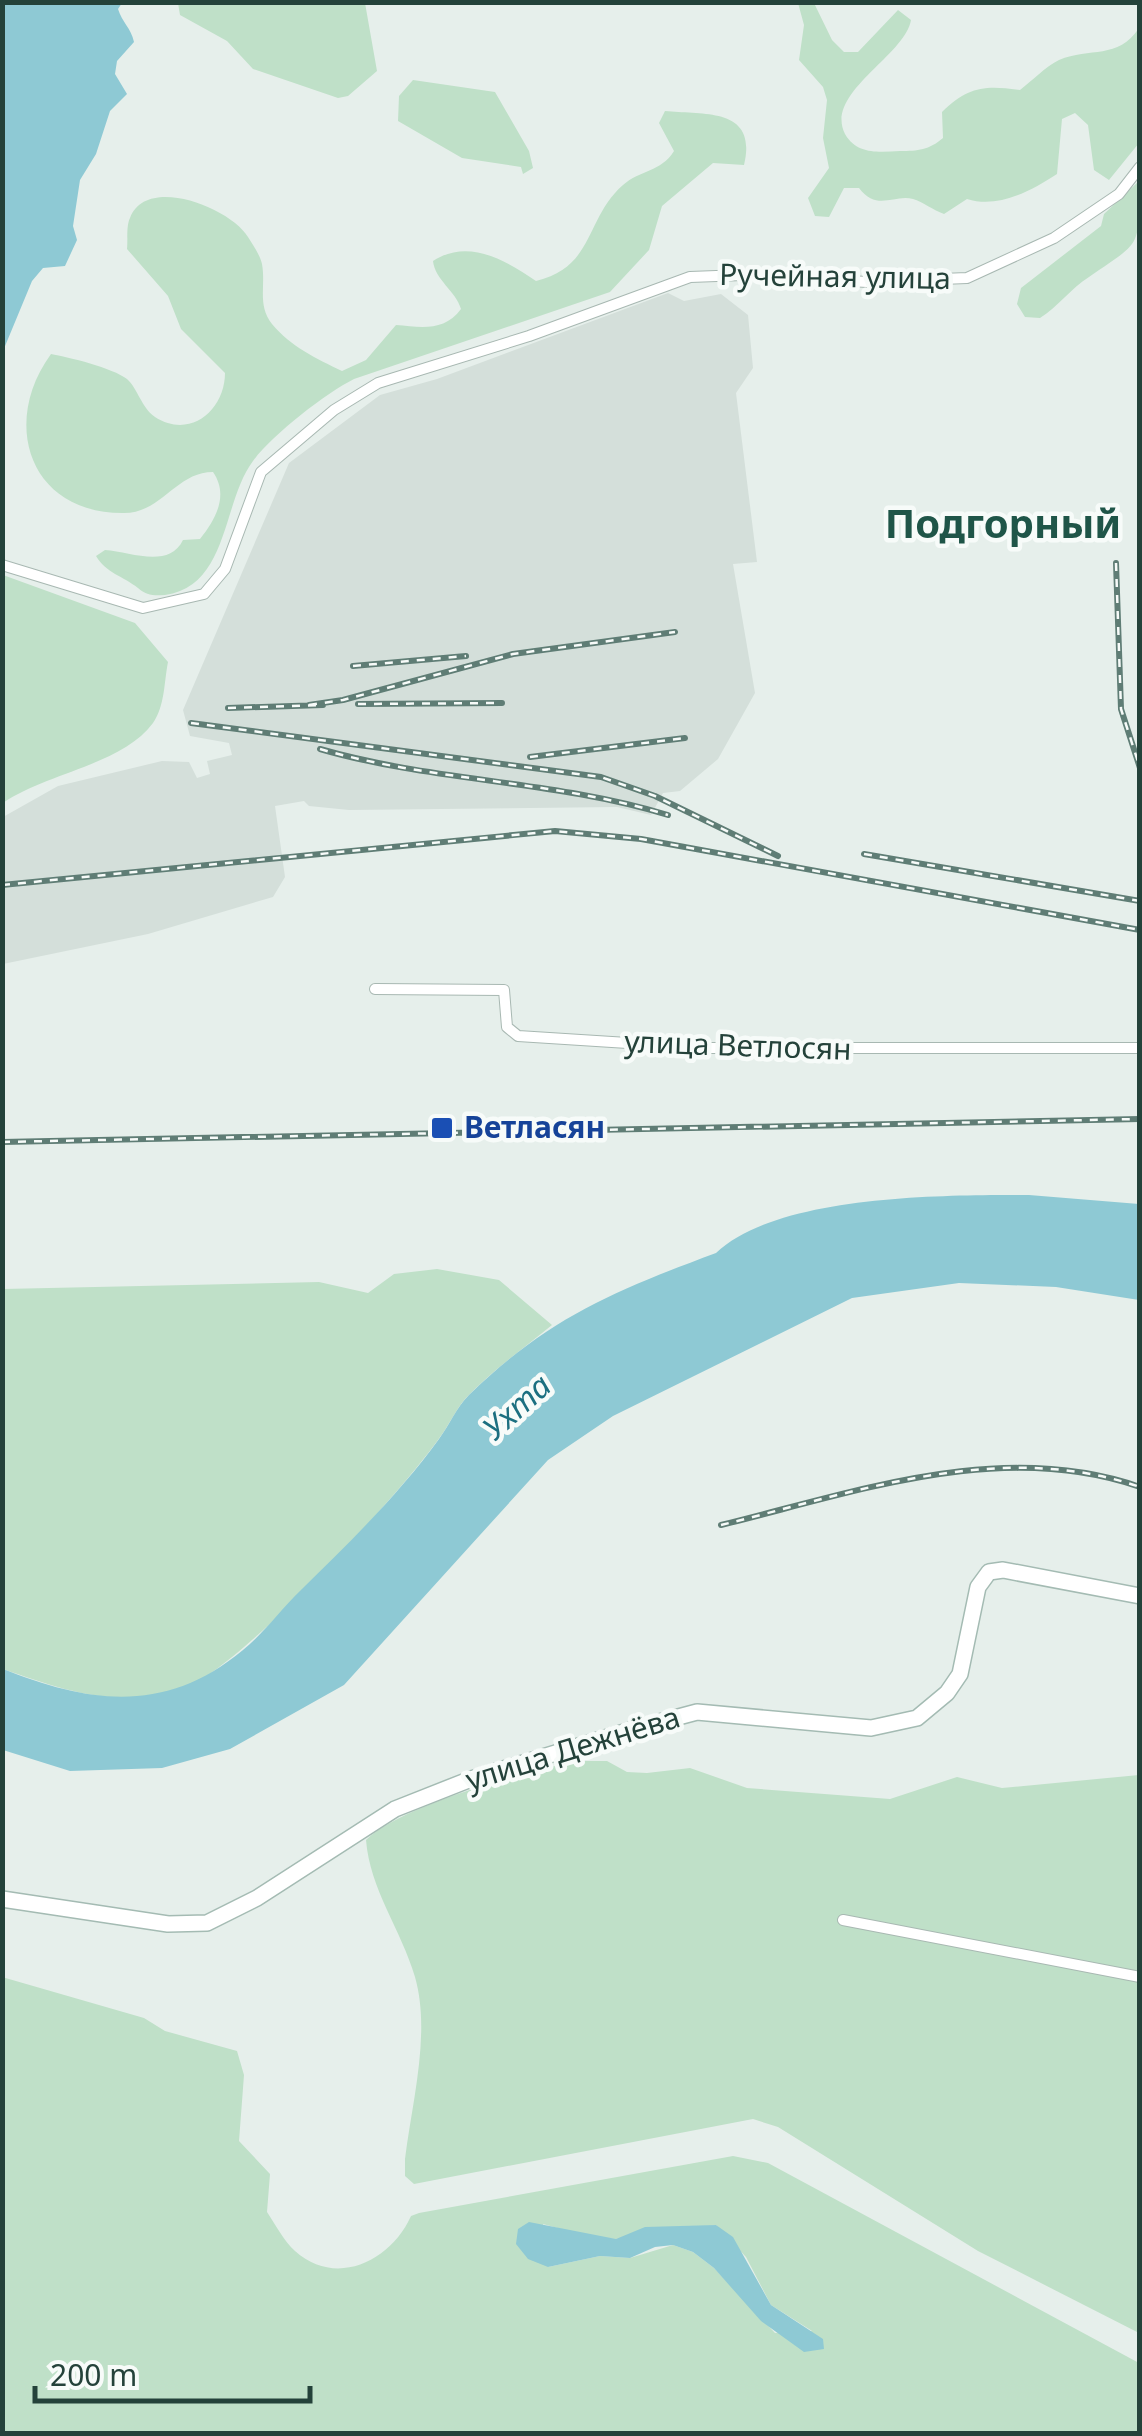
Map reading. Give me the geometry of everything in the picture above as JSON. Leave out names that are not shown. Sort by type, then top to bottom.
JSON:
[{"type":"street","name":"Ручейная улица","points":[[2,565],[144,608],[204,594],[224,570],[262,472],[347,400],[392,377],[529,336],[670,281],[716,275],[867,282],[967,278],[1054,238],[1119,194],[1140,167]]},
{"type":"street","name":"улица Ветлосян","points":[[375,988],[504,990],[507,1027],[518,1036],[706,1048],[1140,1048]]},
{"type":"street","name":"улица Дежнёва","points":[[2,1899],[168,1924],[208,1923],[257,1898],[395,1809],[471,1779],[637,1728],[697,1712],[871,1728],[917,1718],[947,1693],[960,1674],[978,1587],[988,1572],[1003,1570],[1140,1596]]},
{"type":"street","points":[[843,1920],[1140,1977]]},
{"type":"shaded area","points":[[668,293],[684,301],[721,294],[748,315],[753,368],[736,393],[757,562],[733,564],[755,693],[718,759],[680,791],[663,793],[651,815],[617,807],[349,810],[309,806],[304,801],[275,806],[285,877],[273,897],[148,934],[3,964],[3,817],[58,786],[162,761],[189,762],[197,778],[210,774],[207,761],[232,755],[229,743],[190,736],[183,710],[289,463],[380,395],[437,379]]},
{"type":"green space","points":[[178,3],[365,3],[377,71],[348,96],[338,98],[253,69],[227,41],[180,15]]},
{"type":"green space","points":[[798,3],[814,3],[832,40],[844,52],[858,52],[898,10],[911,20],[906,34],[846,104],[842,119],[845,134],[862,149],[884,152],[928,147],[943,138],[942,112],[960,97],[978,89],[1020,90],[1059,60],[1113,49],[1139,28],[1139,143],[1109,180],[1094,170],[1088,125],[1075,113],[1062,119],[1057,174],[1014,197],[990,202],[967,199],[944,214],[913,199],[879,201],[859,188],[844,188],[829,217],[815,216],[808,198],[829,168],[823,138],[827,100],[823,87],[799,60],[804,25]]},
{"type":"green space","points":[[413,80],[495,92],[529,151],[533,168],[523,174],[521,167],[462,158],[398,121],[399,96]]},
{"type":"green space","points":[[665,111],[711,115],[735,123],[746,146],[744,165],[713,163],[662,206],[649,250],[610,292],[354,379],[329,394],[286,427],[253,461],[213,559],[186,588],[165,595],[147,594],[100,562],[96,556],[105,550],[159,556],[177,549],[183,540],[200,539],[220,498],[213,472],[189,478],[149,507],[137,511],[92,509],[66,498],[46,482],[33,460],[27,435],[28,409],[36,381],[51,354],[90,363],[127,379],[150,413],[168,423],[193,423],[204,417],[219,398],[225,373],[181,329],[168,296],[127,249],[129,221],[139,205],[153,198],[189,200],[239,226],[261,261],[267,317],[295,345],[342,371],[366,360],[396,325],[440,325],[461,309],[433,261],[446,254],[486,254],[536,281],[569,265],[611,198],[623,185],[663,163],[674,151],[659,123]]},
{"type":"green space","points":[[1139,181],[1139,220],[1128,249],[1082,281],[1040,318],[1025,317],[1017,304],[1021,288],[1101,226],[1104,214]]},
{"type":"green space","points":[[3,575],[135,623],[168,662],[160,709],[139,737],[103,759],[3,803]]},
{"type":"green space","points":[[437,1269],[499,1280],[552,1325],[465,1399],[392,1497],[278,1617],[206,1676],[180,1690],[157,1696],[90,1695],[3,1669],[3,1289],[319,1282],[368,1293],[394,1274]]},
{"type":"green space","points":[[578,1761],[607,1761],[627,1772],[690,1768],[747,1788],[890,1799],[957,1777],[1002,1788],[1139,1775],[1139,2333],[978,2251],[778,2127],[753,2119],[414,2184],[405,2176],[421,2044],[419,1999],[409,1959],[373,1876],[366,1840],[383,1827],[435,1802]]},
{"type":"green space","points":[[2,1977],[144,2018],[165,2031],[237,2051],[244,2075],[239,2141],[270,2174],[267,2212],[291,2247],[311,2262],[344,2268],[361,2264],[390,2246],[411,2216],[419,2213],[733,2156],[768,2163],[1139,2363],[1139,2433],[3,2433]],"holes":[[[543,2224],[594,2238],[616,2239],[716,2225],[746,2257],[771,2305],[812,2331],[775,2333],[714,2268],[693,2252],[673,2245],[630,2258],[600,2256],[548,2267]]]},
{"type":"water","points":[[3,2],[122,3],[118,9],[134,42],[117,61],[115,74],[127,94],[110,111],[96,154],[80,180],[73,226],[77,240],[65,266],[43,268],[32,281],[3,351]]},
{"type":"water","name":"Ухта","points":[[1029,1195],[1139,1204],[1139,1300],[1056,1287],[959,1283],[852,1298],[613,1416],[548,1460],[344,1685],[230,1749],[162,1768],[70,1771],[3,1750],[3,1669],[67,1690],[127,1697],[185,1685],[243,1650],[391,1498],[469,1395],[527,1346],[584,1309],[716,1253],[744,1234],[780,1219],[865,1202]]},
{"type":"water","points":[[529,2222],[616,2239],[645,2227],[716,2225],[733,2237],[771,2305],[823,2339],[824,2349],[804,2352],[761,2321],[714,2268],[693,2252],[673,2245],[655,2247],[630,2258],[600,2256],[548,2267],[528,2259],[516,2244],[518,2229]]},
{"type":"railway","points":[[1116,563],[1121,709],[1140,768]]},
{"type":"railway","points":[[309,705],[343,700],[513,654],[675,632]]},
{"type":"railway","points":[[353,666],[466,656]]},
{"type":"railway","points":[[358,704],[502,703]]},
{"type":"railway","points":[[228,708],[323,705]]},
{"type":"railway","points":[[191,723],[601,777],[655,796],[778,856]]},
{"type":"railway","points":[[530,757],[685,738]]},
{"type":"railway","points":[[320,749],[406,768],[625,803],[668,815]]},
{"type":"railway","points":[[2,885],[555,831],[641,839],[1140,930]]},
{"type":"railway","points":[[864,854],[1140,901]]},
{"type":"railway","points":[[2,1142],[1140,1119]]},
{"type":"railway","points":[[721,1525],[877,1486],[982,1469],[1088,1473],[1140,1487]]},
{"type":"place","name":"Ветласян","points":[[442,1128]]},
{"type":"district","name":"Подгорный","points":[[1003,524]]}]
